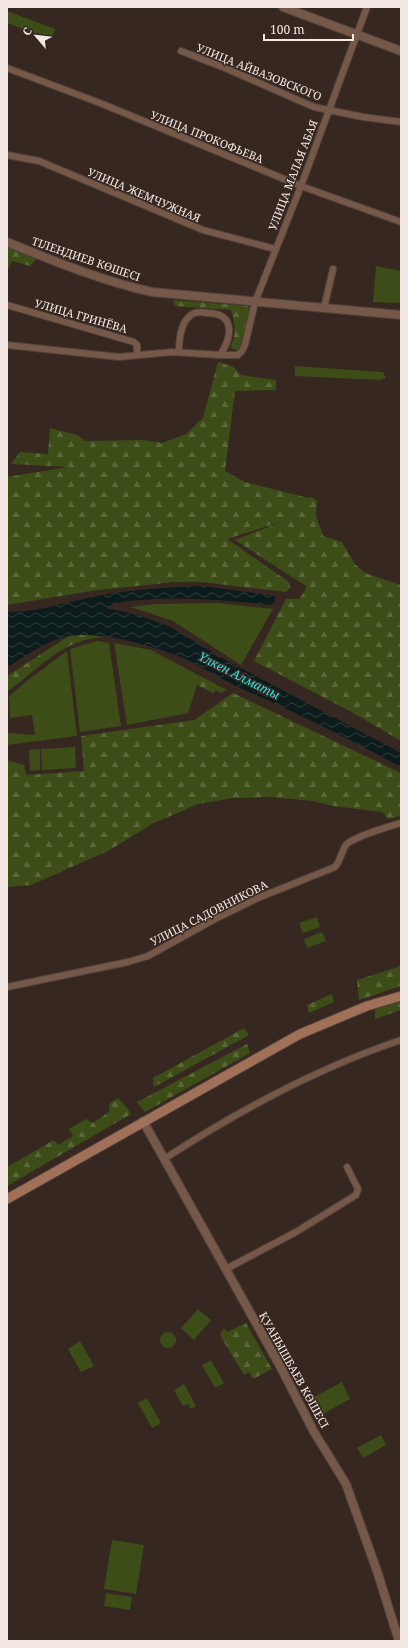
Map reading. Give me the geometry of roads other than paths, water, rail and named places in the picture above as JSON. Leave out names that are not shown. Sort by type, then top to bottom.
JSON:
[{"type":"main road","points":[[7,1199],[143,1121],[300,1034],[367,1006],[401,996]]},
{"type":"street","points":[[283,7],[401,51]]},
{"type":"street","name":"УЛИЦА МАЛАЯ АБАЯ","points":[[220,355],[238,355],[245,345],[255,302],[301,186],[368,7]]},
{"type":"street","name":"УЛИЦА АЙВАЗОВСКОГО","points":[[181,51],[225,68],[314,107],[401,122]]},
{"type":"street","name":"УЛИЦА ПРОКОФЬЕВА","points":[[7,68],[100,103],[301,186],[401,222]]},
{"type":"street","name":"УЛИЦА ЖЕМЧУЖНАЯ","points":[[7,154],[39,161],[203,230],[275,249]]},
{"type":"street","name":"ТІЛЕНДИЕВ КӨШЕСІ","points":[[7,242],[128,287],[168,294],[401,315]]},
{"type":"street","points":[[324,308],[333,269]]},
{"type":"street","name":"УЛИЦА ГРИНЁВА","points":[[7,306],[134,342],[137,344],[137,355]]},
{"type":"street","points":[[9,345],[119,357],[159,352],[220,355],[229,339],[228,322],[223,317],[212,313],[197,312],[191,315],[181,330],[179,352]]},
{"type":"street","name":"УЛИЦА САДОВНИКОВА","points":[[7,988],[128,962],[148,956],[215,919],[258,898],[336,867],[340,862],[342,850],[348,843],[376,831],[401,823]]},
{"type":"street","points":[[164,1159],[197,1138],[297,1083],[364,1053],[401,1040]]},
{"type":"street","name":"ҚУАНЫШБАЕВ КӨШЕСІ","points":[[143,1121],[226,1269],[314,1432],[346,1484],[399,1641]]},
{"type":"street","points":[[226,1269],[296,1232],[356,1195],[358,1189],[347,1167]]},
{"type":"water","name":"Үлкен Алматы","points":[[203,586],[275,596],[274,605],[208,600],[158,599],[128,601],[114,604],[106,608],[135,614],[171,627],[220,657],[401,753],[401,767],[320,725],[247,691],[183,658],[137,643],[95,635],[69,636],[52,641],[7,667],[7,612],[19,612],[55,606],[91,597],[128,591]]}]
